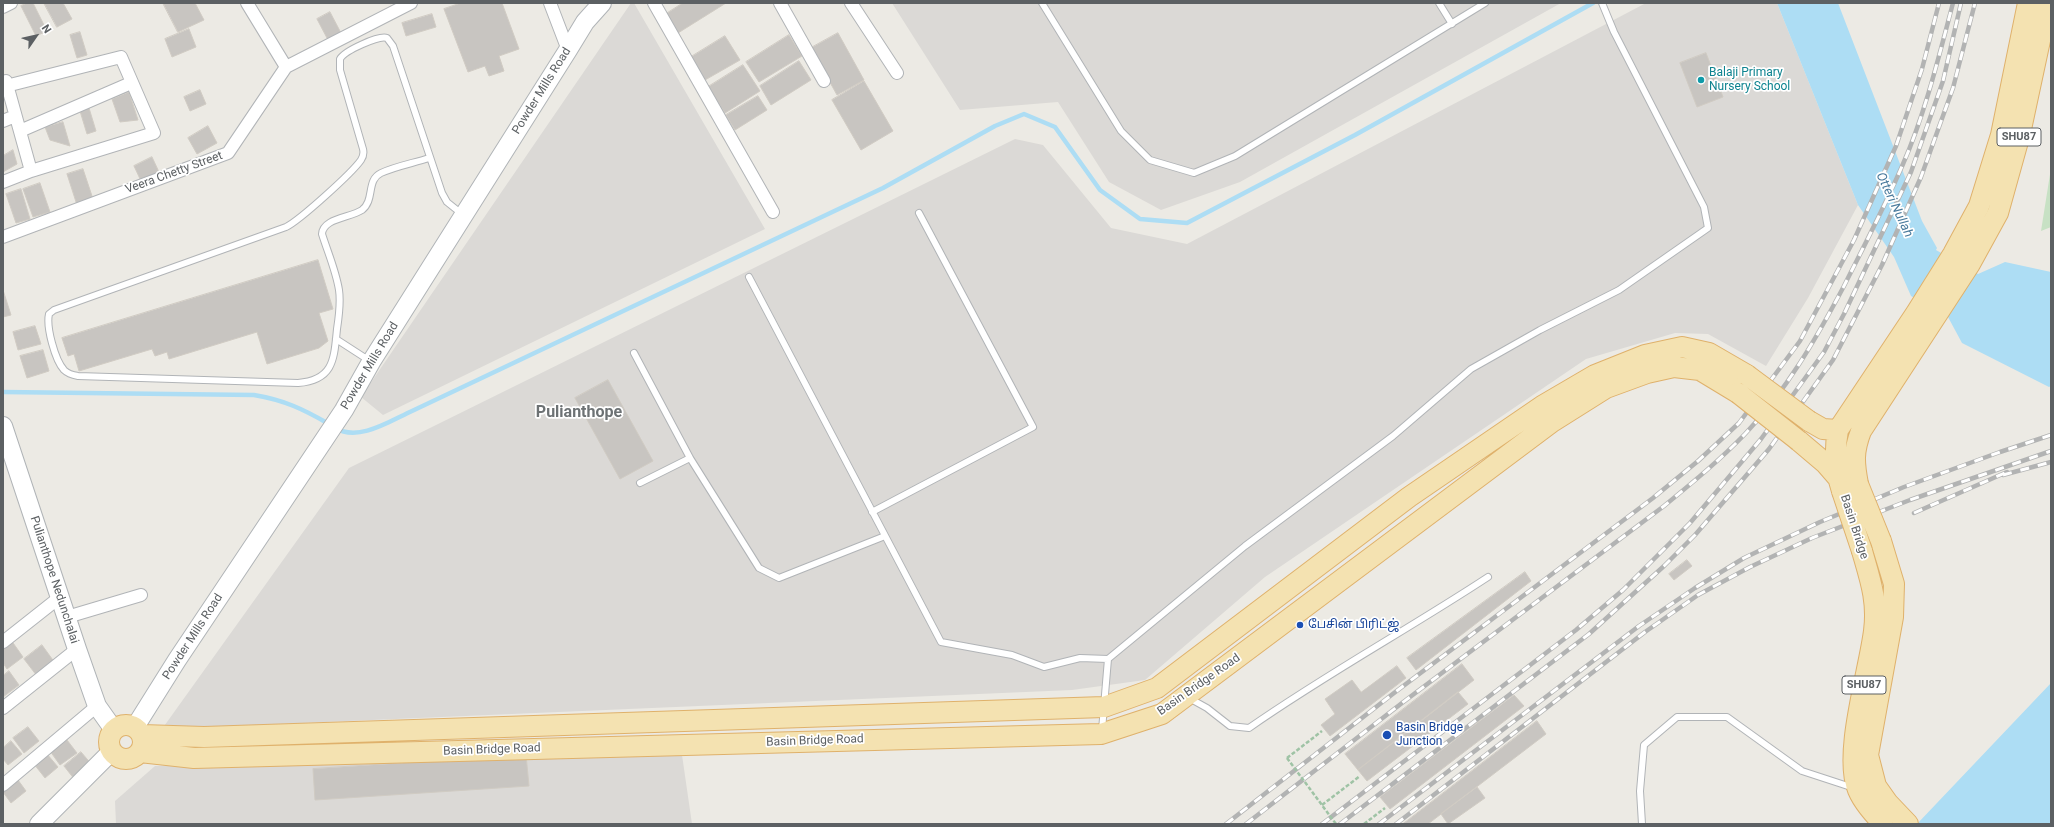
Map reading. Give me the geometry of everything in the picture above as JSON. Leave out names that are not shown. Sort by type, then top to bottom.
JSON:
[{"type":"main road","name":"Basin Bridge","points":[[1846,484],[1854,461],[1856,444],[1861,432],[1924,318],[1953,254],[1979,206],[1999,142],[2028,3]]},
{"type":"main road","name":"Basin Bridge","points":[[1908,824],[1882,814],[1858,789],[1852,754],[1874,630],[1875,597],[1846,484],[1835,448],[1838,430],[1924,318],[1970,264],[1998,213],[2020,134],[2048,3]]},
{"type":"main road","name":"Basin Bridge Road","points":[[139,738],[212,737],[1104,707],[1157,688],[1409,497],[1542,406],[1595,376],[1646,355],[1682,347],[1709,353],[1747,375],[1809,421],[1823,429],[1838,430]]},
{"type":"main road","name":"Basin Bridge Road","points":[[139,738],[194,758],[1101,734],[1162,714],[1424,520],[1552,422],[1606,388],[1647,373],[1674,366],[1700,370],[1738,393],[1825,462],[1846,484]]},
{"type":"main road","name":"Basin Bridge","points":[[1846,484],[1881,541],[1894,584],[1893,617],[1868,755],[1882,814]]},
{"type":"main road","points":[[124,725],[139,738],[131,758],[126,759],[116,755],[112,751],[109,741],[114,730],[124,725]]},
{"type":"street","points":[[3,7],[11,3]]},
{"type":"street","points":[[247,3],[286,67]]},
{"type":"street","name":"Veera Chetty Street","points":[[3,237],[228,153],[286,67],[391,7],[411,3]]},
{"type":"street","points":[[550,3],[568,50]]},
{"type":"street","name":"Powder Mills Road","points":[[139,738],[177,660],[324,441],[344,410],[371,362],[585,22],[602,3]]},
{"type":"street","points":[[654,3],[773,212]]},
{"type":"street","points":[[780,3],[824,81]]},
{"type":"street","points":[[851,3],[897,73]]},
{"type":"street","points":[[3,182],[31,171],[154,133],[121,57],[6,84],[31,171]]},
{"type":"street","points":[[20,131],[131,83]]},
{"type":"street","points":[[3,121],[15,116]]},
{"type":"street","name":"Pulianthope Nedunchalai","points":[[3,426],[67,617],[76,649],[97,706],[114,730]]},
{"type":"street","points":[[67,617],[141,595]]},
{"type":"street","points":[[3,642],[60,597]]},
{"type":"street","points":[[3,708],[76,649]]},
{"type":"street","points":[[3,785],[97,706]]},
{"type":"street","points":[[39,824],[112,751]]},
{"type":"lane","points":[[1042,3],[1120,131],[1150,160],[1194,173],[1235,156],[1485,3]]},
{"type":"lane","points":[[1439,3],[1452,24]]},
{"type":"lane","points":[[749,277],[941,642],[1012,655],[1044,667],[1080,658],[1108,659],[1245,546],[1393,436],[1471,369],[1540,330],[1619,290],[1708,228],[1704,207],[1607,16],[1602,3]]},
{"type":"lane","points":[[429,158],[388,170],[377,176],[374,178],[370,199],[366,206],[353,214],[326,225],[322,229],[322,234],[339,291],[334,358],[330,368],[323,376],[308,382],[78,376],[68,374],[60,366],[48,321],[49,314],[62,307],[286,227],[298,220],[361,160],[363,149],[340,70],[340,59],[350,51],[379,37],[387,38],[392,46],[429,158],[435,177],[447,202],[464,215]]},
{"type":"lane","points":[[872,512],[1033,427],[919,213]]},
{"type":"lane","points":[[336,339],[371,362]]},
{"type":"lane","points":[[634,353],[690,458],[759,568],[779,578],[885,536]]},
{"type":"lane","points":[[640,483],[690,458]]},
{"type":"lane","points":[[1186,696],[1207,708],[1230,726],[1249,728],[1289,700],[1488,577]]},
{"type":"lane","points":[[1101,734],[1108,659]]},
{"type":"lane","points":[[1642,824],[1640,791],[1644,745],[1677,717],[1727,717],[1802,772],[1858,789]]},
{"type":"path","points":[[1322,731],[1287,758],[1336,824]]},
{"type":"path","points":[[1322,805],[1360,776]]},
{"type":"path","points":[[1364,824],[1384,808]]},
{"type":"shaded area","points":[[631,3],[634,3],[765,229],[383,415],[361,397]]},
{"type":"shaded area","points":[[892,3],[1561,3],[1240,182],[1161,210],[1109,182],[1058,102],[960,110]]},
{"type":"shaded area","points":[[1646,3],[1777,3],[1858,205],[1808,298],[1766,366],[1708,334],[1675,333],[1586,359],[1265,577],[1145,680],[1072,690],[162,729],[349,468],[1015,139],[1043,145],[1111,228],[1187,244]]},
{"type":"shaded area","points":[[682,755],[692,824],[116,824],[115,801],[155,766]]},
{"type":"green space","points":[[2051,168],[2051,227],[2041,231]]},
{"type":"water","name":"Otteri Nullah","points":[[1777,3],[1838,3],[1922,221],[1937,248],[1936,250],[1978,274],[2005,262],[2051,272],[2051,386],[2049,387],[1962,343],[1948,317],[1911,296],[1894,257],[1858,205]]},
{"type":"water","points":[[2051,683],[2051,824],[1917,824]]},
{"type":"building","points":[[27,3],[33,3],[47,31],[36,36],[21,6]]},
{"type":"building","points":[[44,3],[63,3],[72,19],[57,27]]},
{"type":"building","points":[[163,3],[195,3],[204,20],[178,32]]},
{"type":"building","points":[[461,3],[502,3],[519,49],[499,56],[504,71],[489,76],[485,66],[468,72],[444,9]]},
{"type":"building","points":[[683,3],[726,3],[678,33],[666,14]]},
{"type":"building","points":[[330,12],[341,33],[328,40],[317,19]]},
{"type":"building","points":[[432,14],[436,27],[406,36],[402,23]]},
{"type":"building","points":[[189,29],[196,47],[172,57],[165,39]]},
{"type":"building","points":[[80,32],[87,55],[77,58],[70,35]]},
{"type":"building","points":[[838,33],[864,80],[837,95],[811,48]]},
{"type":"building","points":[[789,35],[802,56],[759,82],[746,62]]},
{"type":"building","points":[[725,36],[740,60],[705,80],[691,57]]},
{"type":"building","name":"Balaji Primary Nursery School","points":[[1706,53],[1723,97],[1697,107],[1680,63]]},
{"type":"building","points":[[799,61],[811,80],[771,105],[760,86]]},
{"type":"building","points":[[743,65],[760,91],[725,113],[708,87]]},
{"type":"building","points":[[864,81],[893,131],[861,150],[832,100]]},
{"type":"building","points":[[200,90],[206,104],[190,111],[184,97]]},
{"type":"building","points":[[129,92],[138,120],[120,122],[112,99]]},
{"type":"building","points":[[758,96],[767,110],[735,130],[726,115]]},
{"type":"building","points":[[89,108],[96,131],[87,134],[80,111]]},
{"type":"building","points":[[63,122],[70,146],[50,140],[45,127]]},
{"type":"building","points":[[208,126],[217,143],[197,154],[188,138]]},
{"type":"building","points":[[13,150],[17,164],[3,172],[3,156]]},
{"type":"building","points":[[152,157],[159,172],[141,181],[134,166]]},
{"type":"building","points":[[83,169],[93,199],[77,205],[67,174]]},
{"type":"building","points":[[40,183],[50,212],[33,217],[23,189]]},
{"type":"building","points":[[21,189],[30,219],[16,223],[6,194]]},
{"type":"building","points":[[318,260],[333,309],[319,313],[328,341],[319,348],[267,364],[257,332],[169,359],[167,352],[155,356],[152,349],[79,371],[74,354],[68,356],[62,338]]},
{"type":"building","points":[[3,290],[11,315],[3,317]]},
{"type":"building","points":[[35,326],[41,344],[18,350],[13,332]]},
{"type":"building","points":[[43,350],[49,371],[27,378],[20,356]]},
{"type":"building","points":[[608,380],[653,461],[620,479],[575,398]]},
{"type":"building","points":[[1687,560],[1692,566],[1674,580],[1669,574]]},
{"type":"building","points":[[1525,572],[1531,581],[1416,670],[1407,658]]},
{"type":"building","points":[[11,640],[23,657],[7,669],[3,663],[3,646]]},
{"type":"building","points":[[42,645],[55,663],[37,676],[24,659]]},
{"type":"building","points":[[1462,664],[1474,680],[1358,770],[1345,754]]},
{"type":"building","points":[[1397,666],[1406,678],[1330,736],[1321,725],[1335,714],[1325,699],[1352,680],[1361,692]]},
{"type":"building","points":[[9,671],[19,685],[3,697],[3,676]]},
{"type":"building","points":[[1458,692],[1468,704],[1367,781],[1358,770]]},
{"type":"building","points":[[1514,695],[1524,706],[1390,809],[1380,797]]},
{"type":"building","points":[[1537,721],[1546,734],[1428,824],[1403,824]]},
{"type":"building","points":[[28,727],[39,741],[24,753],[13,738]]},
{"type":"building","points":[[67,740],[77,753],[60,765],[50,751]]},
{"type":"building","points":[[11,741],[22,754],[8,765],[3,759],[3,748]]},
{"type":"building","points":[[81,752],[93,766],[75,780],[64,766]]},
{"type":"building","points":[[47,754],[58,767],[45,778],[34,764]]},
{"type":"building","points":[[526,755],[529,786],[315,800],[313,769]]},
{"type":"building","points":[[18,780],[26,791],[11,803],[3,792]]},
{"type":"building","points":[[1477,787],[1485,798],[1448,824],[1441,814]]},
{"type":"waterway","points":[[335,428],[344,432],[354,433],[384,424],[883,188],[995,126],[1024,114],[1055,127],[1100,190],[1140,219],[1187,223],[1355,135],[1593,3]]},
{"type":"waterway","points":[[3,392],[254,395],[293,406],[329,424]]},
{"type":"railway","points":[[1226,824],[1394,693],[1653,498],[1698,461],[1739,423],[1800,341],[1854,240],[1896,146],[1922,69],[1939,3]]},
{"type":"railway","points":[[1246,824],[1402,703],[1664,506],[1726,453],[1760,417],[1787,382],[1811,345],[1844,286],[1889,195],[1918,125],[1931,85],[1953,3]]},
{"type":"railway","points":[[1322,824],[1576,630],[1623,590],[1690,523],[1761,439],[1824,352],[1844,314],[1911,172],[1943,81],[1961,3]]},
{"type":"railway","points":[[1340,824],[1589,634],[1664,566],[1695,535],[1769,449],[1833,360],[1882,265],[1921,177],[1953,88],[1975,3]]},
{"type":"railway","points":[[1379,824],[1639,626],[1695,588],[1744,558],[1820,522],[1904,487],[2051,435]]},
{"type":"railway","points":[[1396,824],[1645,632],[1698,595],[1750,567],[1812,538],[1910,500],[2051,451]]},
{"type":"railway","points":[[2003,475],[2051,462]]},
{"type":"railway","points":[[1914,513],[2007,472]]},
{"type":"place","name":"Balaji Primary Nursery School","points":[[1701,80]]},
{"type":"place","name":"பேசின் பிரிட்ஜ்","points":[[1300,625]]},
{"type":"place","name":"Basin Bridge Junction","points":[[1387,735]]},
{"type":"district","name":"Pulianthope","points":[[579,413]]}]
